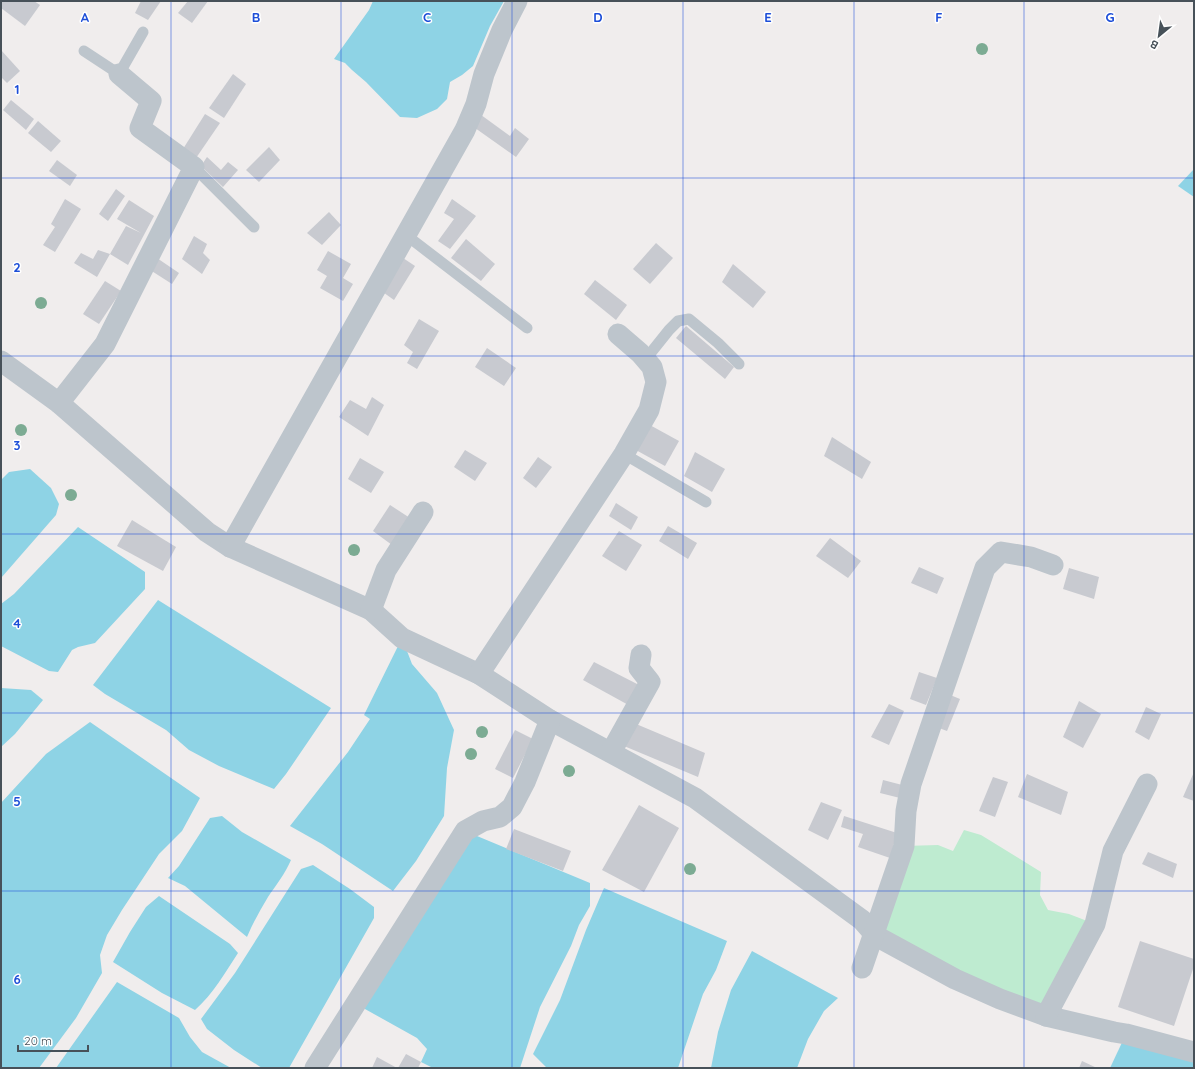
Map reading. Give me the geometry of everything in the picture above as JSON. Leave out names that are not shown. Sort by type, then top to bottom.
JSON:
[{"type":"street","points":[[230,546],[465,130],[476,104],[484,74],[502,30],[517,1]]},
{"type":"street","points":[[59,403],[105,344],[194,167],[140,128],[151,100],[119,74]]},
{"type":"street","points":[[479,674],[624,454],[649,410],[656,382],[652,367],[640,353],[618,334]]},
{"type":"street","points":[[1,361],[59,403],[207,532],[230,546],[371,610],[402,638],[479,674],[550,720],[695,798],[862,920],[874,934],[955,979],[1000,999],[1046,1016],[1126,1034],[1194,1052]]},
{"type":"street","points":[[371,610],[386,570],[423,512]]},
{"type":"street","points":[[862,968],[904,846],[906,811],[911,784],[985,568],[1001,552],[1031,557],[1053,565]]},
{"type":"street","points":[[611,752],[650,682],[639,668],[641,655]]},
{"type":"street","points":[[315,1068],[464,831],[483,821],[500,817],[512,807],[525,782],[550,720]]},
{"type":"street","points":[[1046,1016],[1095,924],[1113,851],[1147,784]]},
{"type":"lane","points":[[84,51],[119,74],[143,32]]},
{"type":"lane","points":[[194,167],[254,226]]},
{"type":"lane","points":[[406,235],[527,328]]},
{"type":"lane","points":[[645,360],[678,321],[689,319],[718,343],[739,364]]},
{"type":"lane","points":[[624,454],[706,502]]},
{"type":"green space","points":[[964,830],[981,835],[1041,872],[1040,895],[1048,910],[1069,914],[1095,924],[1046,1016],[876,936],[904,846],[938,845],[953,851]]},
{"type":"water","points":[[373,1],[504,1],[490,26],[473,66],[450,82],[447,99],[437,109],[417,118],[400,117],[345,63],[334,59],[369,10]]},
{"type":"water","points":[[1194,169],[1194,197],[1178,186]]},
{"type":"water","points":[[30,469],[51,488],[59,504],[56,515],[1,578],[1,480],[9,472]]},
{"type":"water","points":[[78,527],[145,572],[145,589],[95,643],[72,650],[58,672],[49,671],[1,646],[1,604],[14,594]]},
{"type":"water","points":[[158,600],[331,708],[274,789],[219,766],[189,750],[166,730],[105,694],[93,685]]},
{"type":"water","points":[[402,638],[412,664],[437,693],[454,730],[447,768],[444,816],[416,861],[393,891],[322,844],[290,826],[348,752],[370,719],[364,715]]},
{"type":"water","points":[[1,688],[31,690],[43,700],[15,734],[1,747]]},
{"type":"water","points":[[90,722],[200,798],[182,831],[159,854],[107,935],[100,955],[102,973],[76,1018],[39,1068],[1,1068],[1,803],[46,754]]},
{"type":"water","points":[[222,816],[242,832],[291,860],[262,907],[247,937],[185,886],[168,878],[179,866],[210,818]]},
{"type":"water","points":[[465,831],[590,883],[590,906],[579,925],[571,946],[540,1007],[520,1068],[433,1068],[421,1062],[427,1049],[417,1038],[356,1004]]},
{"type":"water","points":[[313,865],[350,889],[374,907],[374,918],[289,1068],[262,1068],[234,1050],[207,1029],[201,1019],[235,973],[301,869]]},
{"type":"water","points":[[604,888],[727,941],[716,970],[703,994],[678,1068],[547,1068],[533,1054],[560,1000],[586,930]]},
{"type":"water","points":[[159,896],[230,944],[238,953],[213,990],[195,1010],[162,993],[113,962],[146,907]]},
{"type":"water","points":[[752,951],[838,998],[824,1011],[808,1039],[797,1068],[711,1068],[718,1032],[731,990]]},
{"type":"water","points":[[117,982],[179,1018],[190,1037],[202,1052],[231,1068],[56,1068]]},
{"type":"water","points":[[1126,1034],[1194,1052],[1194,1068],[1110,1068]]},
{"type":"building","points":[[1,1],[34,1],[40,5],[25,26],[1,8]]},
{"type":"building","points":[[141,1],[161,1],[148,20],[135,13]]},
{"type":"building","points":[[188,1],[208,1],[192,23],[178,13]]},
{"type":"building","points":[[1,50],[20,71],[7,83],[1,77]]},
{"type":"building","points":[[233,74],[246,84],[224,118],[209,108]]},
{"type":"building","points":[[11,100],[34,119],[26,130],[3,110]]},
{"type":"building","points":[[477,112],[510,136],[515,128],[529,139],[516,157],[468,123]]},
{"type":"building","points":[[205,114],[220,123],[196,158],[183,149]]},
{"type":"building","points":[[38,121],[61,141],[51,152],[28,133]]},
{"type":"building","points":[[269,147],[280,160],[259,182],[246,170]]},
{"type":"building","points":[[207,157],[221,170],[228,162],[238,170],[223,187],[201,166]]},
{"type":"building","points":[[57,160],[77,175],[70,186],[49,171]]},
{"type":"building","points":[[116,189],[125,196],[108,221],[99,214]]},
{"type":"building","points":[[65,199],[81,209],[55,252],[43,245],[55,227],[51,224]]},
{"type":"building","points":[[452,199],[476,216],[450,249],[438,241],[454,219],[444,213]]},
{"type":"building","points":[[129,200],[154,216],[128,265],[110,254],[126,226],[141,233],[117,219]]},
{"type":"building","points":[[329,212],[341,225],[322,245],[307,233]]},
{"type":"building","points":[[194,236],[207,244],[203,253],[210,260],[202,274],[182,259]]},
{"type":"building","points":[[466,239],[495,264],[481,281],[451,258]]},
{"type":"building","points":[[656,243],[673,258],[650,284],[633,269]]},
{"type":"building","points":[[98,250],[110,254],[97,277],[74,263],[81,253],[93,259]]},
{"type":"building","points":[[328,251],[351,264],[343,278],[353,284],[343,301],[320,288],[327,276],[317,270]]},
{"type":"building","points":[[154,256],[179,273],[172,284],[147,268]]},
{"type":"building","points":[[400,256],[415,266],[394,300],[380,290]]},
{"type":"building","points":[[733,264],[766,292],[753,308],[722,282]]},
{"type":"building","points":[[595,280],[627,305],[616,320],[584,294]]},
{"type":"building","points":[[105,281],[121,291],[99,324],[83,314]]},
{"type":"building","points":[[419,319],[439,331],[417,369],[407,363],[413,352],[404,345]]},
{"type":"building","points":[[686,326],[734,367],[725,379],[676,338]]},
{"type":"building","points":[[487,348],[516,368],[504,386],[475,367]]},
{"type":"building","points":[[372,397],[384,405],[368,436],[339,417],[350,400],[366,409]]},
{"type":"building","points":[[648,424],[679,441],[665,466],[634,449]]},
{"type":"building","points":[[832,437],[871,462],[862,479],[824,456]]},
{"type":"building","points":[[465,450],[487,463],[475,481],[454,467]]},
{"type":"building","points":[[695,452],[725,469],[712,492],[684,476]]},
{"type":"building","points":[[538,457],[552,467],[536,488],[523,478]]},
{"type":"building","points":[[360,458],[384,472],[371,493],[348,479]]},
{"type":"building","points":[[616,503],[638,517],[631,530],[609,516]]},
{"type":"building","points":[[390,505],[410,518],[392,545],[373,531]]},
{"type":"building","points":[[132,520],[176,547],[163,571],[117,546]]},
{"type":"building","points":[[668,526],[697,543],[688,559],[659,541]]},
{"type":"building","points":[[619,531],[642,545],[626,571],[602,556]]},
{"type":"building","points":[[830,538],[861,561],[848,578],[816,556]]},
{"type":"building","points":[[919,567],[944,578],[937,594],[911,583]]},
{"type":"building","points":[[1069,568],[1099,577],[1094,599],[1063,589]]},
{"type":"building","points":[[594,662],[643,687],[632,707],[583,680]]},
{"type":"building","points":[[919,672],[937,678],[926,705],[910,699]]},
{"type":"building","points":[[943,692],[960,699],[947,731],[931,725]]},
{"type":"building","points":[[1079,701],[1101,714],[1083,748],[1063,737]]},
{"type":"building","points":[[889,704],[904,711],[889,745],[871,737]]},
{"type":"building","points":[[1146,707],[1161,714],[1149,740],[1135,732]]},
{"type":"building","points":[[629,721],[705,753],[698,777],[624,746]]},
{"type":"building","points":[[515,730],[533,739],[513,778],[495,769]]},
{"type":"building","points":[[1194,772],[1194,801],[1183,797]]},
{"type":"building","points":[[1027,774],[1068,792],[1061,815],[1018,797]]},
{"type":"building","points":[[993,777],[1008,782],[995,817],[979,811]]},
{"type":"building","points":[[883,780],[910,787],[908,800],[880,793]]},
{"type":"building","points":[[821,802],[842,810],[828,840],[808,830]]},
{"type":"building","points":[[639,805],[679,828],[644,892],[602,870]]},
{"type":"building","points":[[844,816],[897,833],[890,858],[858,847],[863,834],[841,827]]},
{"type":"building","points":[[514,829],[571,851],[563,871],[506,849]]},
{"type":"building","points":[[1148,852],[1177,864],[1173,878],[1142,864]]},
{"type":"building","points":[[1140,941],[1194,959],[1194,966],[1174,1026],[1118,1007]]},
{"type":"building","points":[[406,1054],[421,1062],[418,1068],[398,1068]]},
{"type":"building","points":[[377,1057],[397,1068],[372,1068]]},
{"type":"building","points":[[1082,1061],[1097,1068],[1079,1068]]}]
